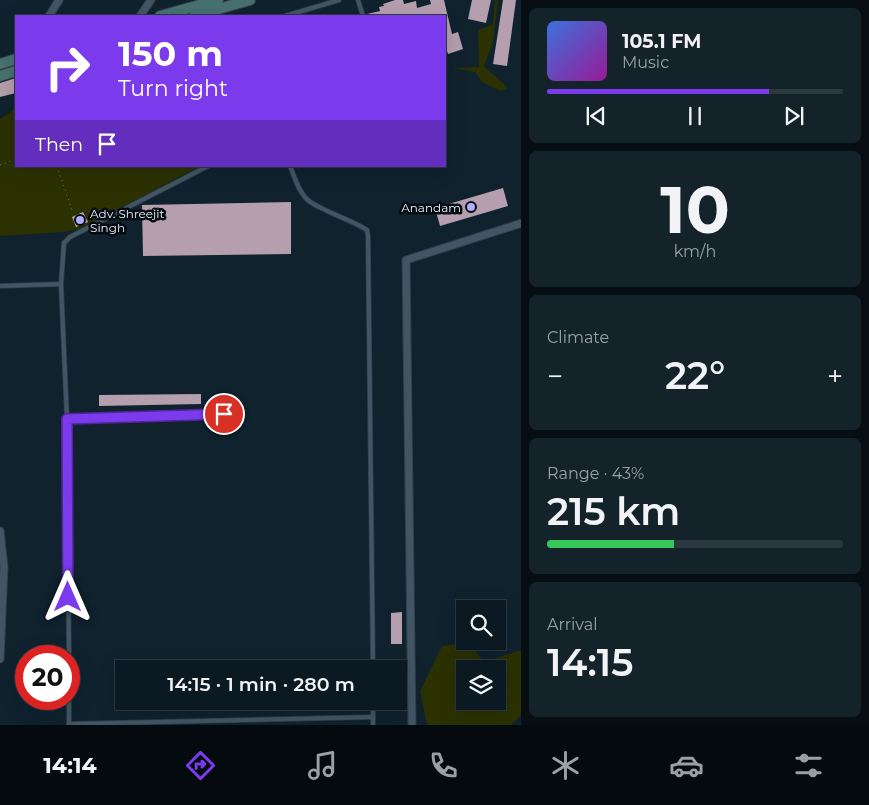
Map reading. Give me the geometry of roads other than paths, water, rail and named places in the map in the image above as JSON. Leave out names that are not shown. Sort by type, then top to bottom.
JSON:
[{"type":"main road","points":[[164,15],[218,0]]},
{"type":"main road","points":[[198,15],[250,0]]},
{"type":"main road","points":[[0,64],[15,59]]},
{"type":"main road","points":[[0,76],[15,71]]},
{"type":"street","points":[[50,15],[59,0]]},
{"type":"street","points":[[141,15],[151,0]]},
{"type":"street","points":[[412,725],[406,260],[521,223]]},
{"type":"street","points":[[0,530],[4,567],[0,659]]},
{"type":"lane","points":[[288,15],[339,0]]},
{"type":"lane","points":[[358,0],[363,15]]},
{"type":"lane","points":[[69,645],[67,419],[61,284],[62,250],[66,240],[206,167]]},
{"type":"lane","points":[[290,167],[309,201],[351,220],[367,230],[373,660]]},
{"type":"lane","points":[[0,286],[61,284]]},
{"type":"lane","points":[[67,419],[224,414]]},
{"type":"lane","points":[[69,710],[69,724],[373,717]]},
{"type":"lane","points":[[373,710],[373,725]]},
{"type":"place","name":"Anandam","points":[[471,207]]},
{"type":"place","name":"Adv. Shreejit Singh","points":[[80,220]]}]
